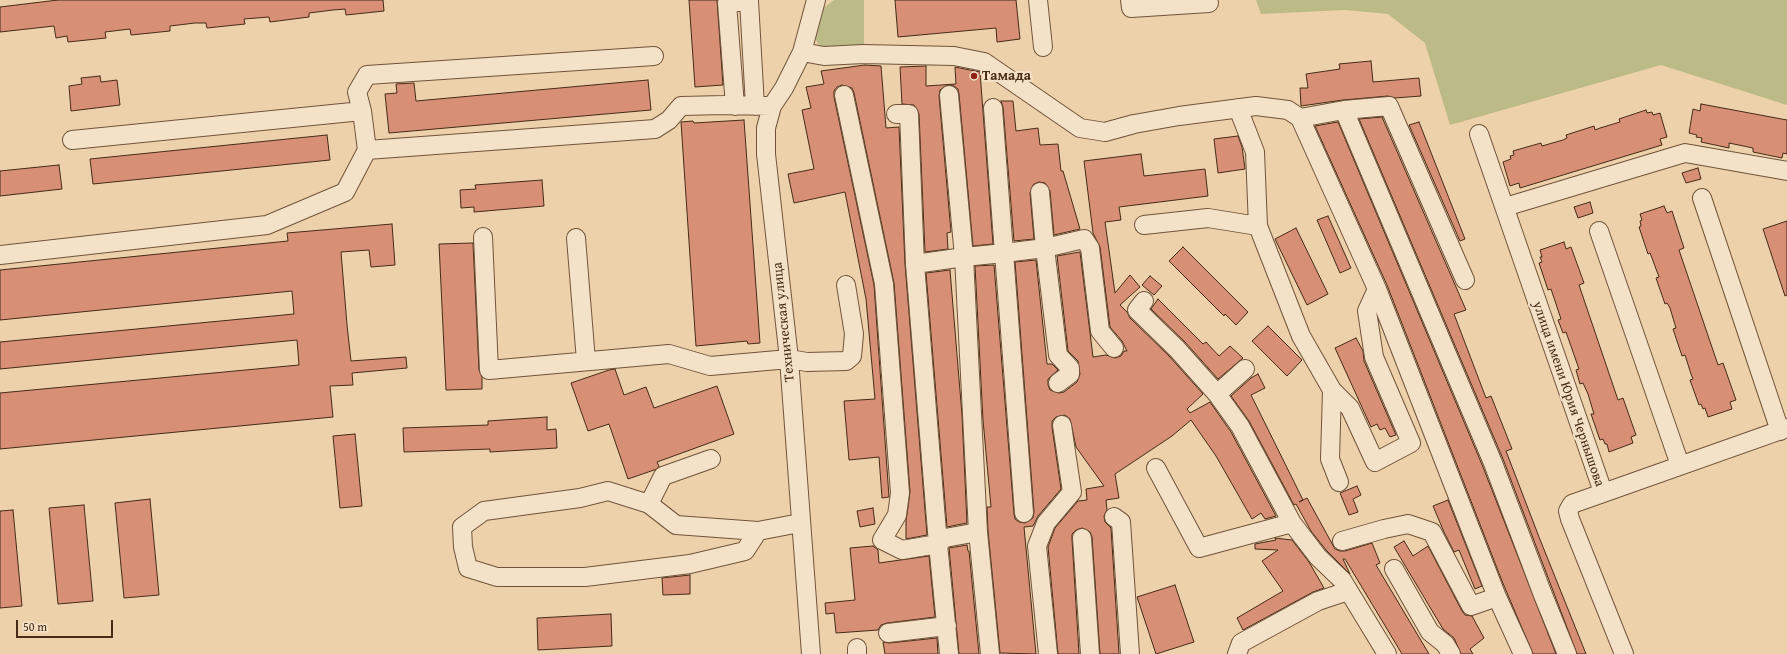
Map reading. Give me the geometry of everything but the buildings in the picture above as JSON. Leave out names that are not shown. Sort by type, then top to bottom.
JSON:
[{"type":"street","points":[[367,150],[655,128],[669,120],[680,106],[735,106],[764,106],[749,0],[727,3],[735,106]]},
{"type":"street","name":"Техническая улица","points":[[811,654],[800,524],[789,359],[766,154],[764,106],[784,88],[802,52],[816,0]]},
{"type":"street","points":[[1038,0],[1043,47]]},
{"type":"street","points":[[1130,0],[1131,8],[1209,3]]},
{"type":"street","points":[[802,52],[824,56],[863,54],[954,56],[984,62],[1080,128],[1106,132],[1134,124],[1179,116],[1256,106],[1288,110],[1300,118],[1377,289],[1498,597],[1523,654]]},
{"type":"street","points":[[0,255],[267,224],[345,192],[367,150],[362,110],[357,92],[368,75],[654,56]]},
{"type":"street","points":[[844,95],[884,284],[900,493],[896,514],[882,540],[902,550],[938,544],[945,538],[978,532]]},
{"type":"street","points":[[949,95],[964,257],[978,532],[990,654]]},
{"type":"street","points":[[1300,118],[1344,110],[1389,106],[1465,280]]},
{"type":"street","points":[[993,108],[1024,513]]},
{"type":"street","points":[[1238,108],[1255,152],[1258,226],[1301,336],[1332,390],[1350,408],[1375,462],[1411,443],[1374,357],[1367,311],[1377,289]]},
{"type":"street","points":[[72,140],[362,110]]},
{"type":"street","points":[[1344,110],[1490,455],[1567,654]]},
{"type":"street","points":[[896,114],[909,114],[915,264],[938,544],[950,654]]},
{"type":"street","name":"улица имени Юрия Чернышова","points":[[1480,134],[1603,492],[1572,504],[1568,511],[1624,654]]},
{"type":"street","points":[[1505,208],[1685,153],[1787,171]]},
{"type":"street","points":[[1040,192],[1058,355],[1070,368],[1070,374],[1058,384]]},
{"type":"street","points":[[1603,492],[1784,430],[1702,198]]},
{"type":"street","points":[[1144,225],[1208,218],[1258,226]]},
{"type":"street","points":[[1599,231],[1680,465]]},
{"type":"street","points":[[483,237],[490,370],[669,354],[710,366],[789,359],[807,362],[846,361],[852,356],[854,334],[846,285]]},
{"type":"street","points":[[576,238],[586,362]]},
{"type":"street","points":[[915,264],[1045,248],[1084,239],[1090,248],[1100,331],[1114,348]]},
{"type":"street","points":[[1144,301],[1137,310],[1177,349],[1217,394],[1240,426],[1292,523],[1318,557],[1342,580],[1388,654]]},
{"type":"street","points":[[1217,394],[1245,369]]},
{"type":"street","points":[[1332,390],[1330,459],[1339,482]]},
{"type":"street","points":[[1048,654],[1037,546],[1046,523],[1072,492],[1062,425]]},
{"type":"street","points":[[649,504],[663,476],[711,459]]},
{"type":"street","points":[[1156,468],[1198,548],[1292,523]]},
{"type":"street","points":[[758,531],[745,551],[690,564],[585,577],[497,577],[468,568],[463,547],[462,528],[484,511],[580,498],[608,491],[649,504],[676,525],[758,531],[800,524]]},
{"type":"street","points":[[1114,517],[1121,522],[1130,654]]},
{"type":"street","points":[[1342,541],[1408,524],[1432,532],[1470,606],[1498,597]]},
{"type":"street","points":[[1082,538],[1090,654]]},
{"type":"street","points":[[1394,569],[1430,632],[1445,644],[1450,654]]},
{"type":"street","points":[[1237,654],[1241,643],[1318,601],[1348,591]]},
{"type":"street","points":[[888,633],[947,626]]},
{"type":"shaded area","points":[[834,0],[864,0],[864,50],[823,47],[818,44],[814,36],[822,9]]},
{"type":"shaded area","points":[[1256,0],[1787,0],[1787,105],[1661,65],[1450,125],[1425,43],[1388,14],[1345,10],[1261,14]]},
{"type":"place","name":"Тамада","points":[[974,76]]}]
